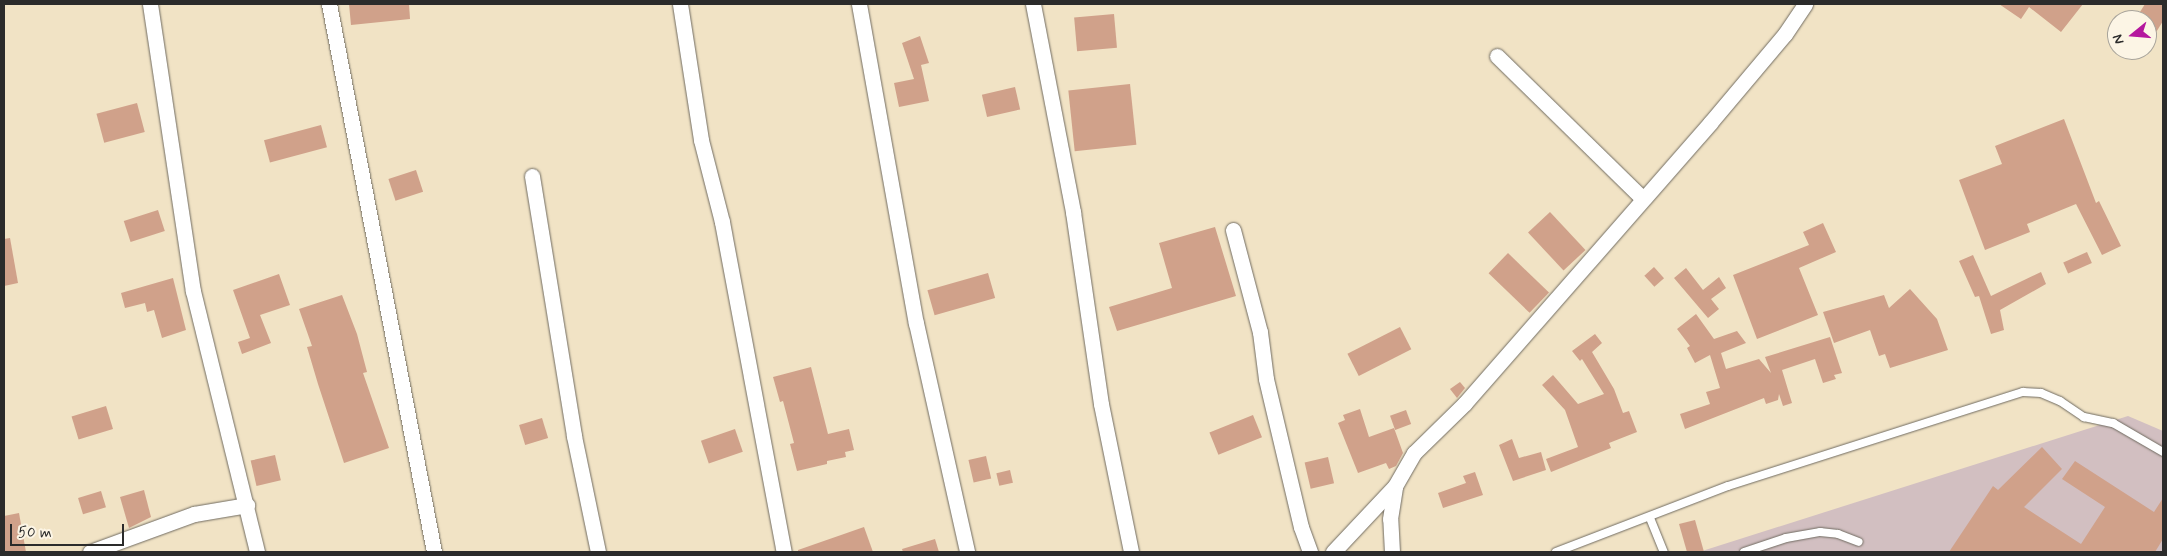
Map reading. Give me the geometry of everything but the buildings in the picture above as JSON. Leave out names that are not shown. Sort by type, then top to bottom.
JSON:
[{"type":"street","points":[[150,4],[193,291],[257,552]]},
{"type":"street","points":[[329,4],[434,552]]},
{"type":"street","points":[[680,4],[701,140],[722,222],[784,552]]},
{"type":"street","points":[[859,4],[916,323],[967,552]]},
{"type":"street","points":[[1033,4],[1073,212],[1101,404],[1131,552]]},
{"type":"street","points":[[1333,552],[1395,486],[1414,453],[1465,403],[1722,108],[1805,4]]},
{"type":"street","points":[[1496,56],[1643,199]]},
{"type":"street","points":[[532,176],[574,436],[598,552]]},
{"type":"street","points":[[1233,230],[1260,332],[1266,379],[1301,527],[1310,552]]},
{"type":"street","points":[[1392,552],[1390,519],[1395,486]]},
{"type":"street","points":[[90,552],[194,514],[246,505]]},
{"type":"lane","points":[[1556,552],[1650,518],[1728,486],[2022,392],[2041,393],[2060,401],[2084,417],[2114,422],[2163,452]]},
{"type":"lane","points":[[1650,518],[1664,552]]},
{"type":"lane","points":[[1744,552],[1786,538],[1820,532],[1838,534],[1859,542]]},
{"type":"shaded area","points":[[2128,416],[2163,431],[2163,552],[1699,552]]}]
